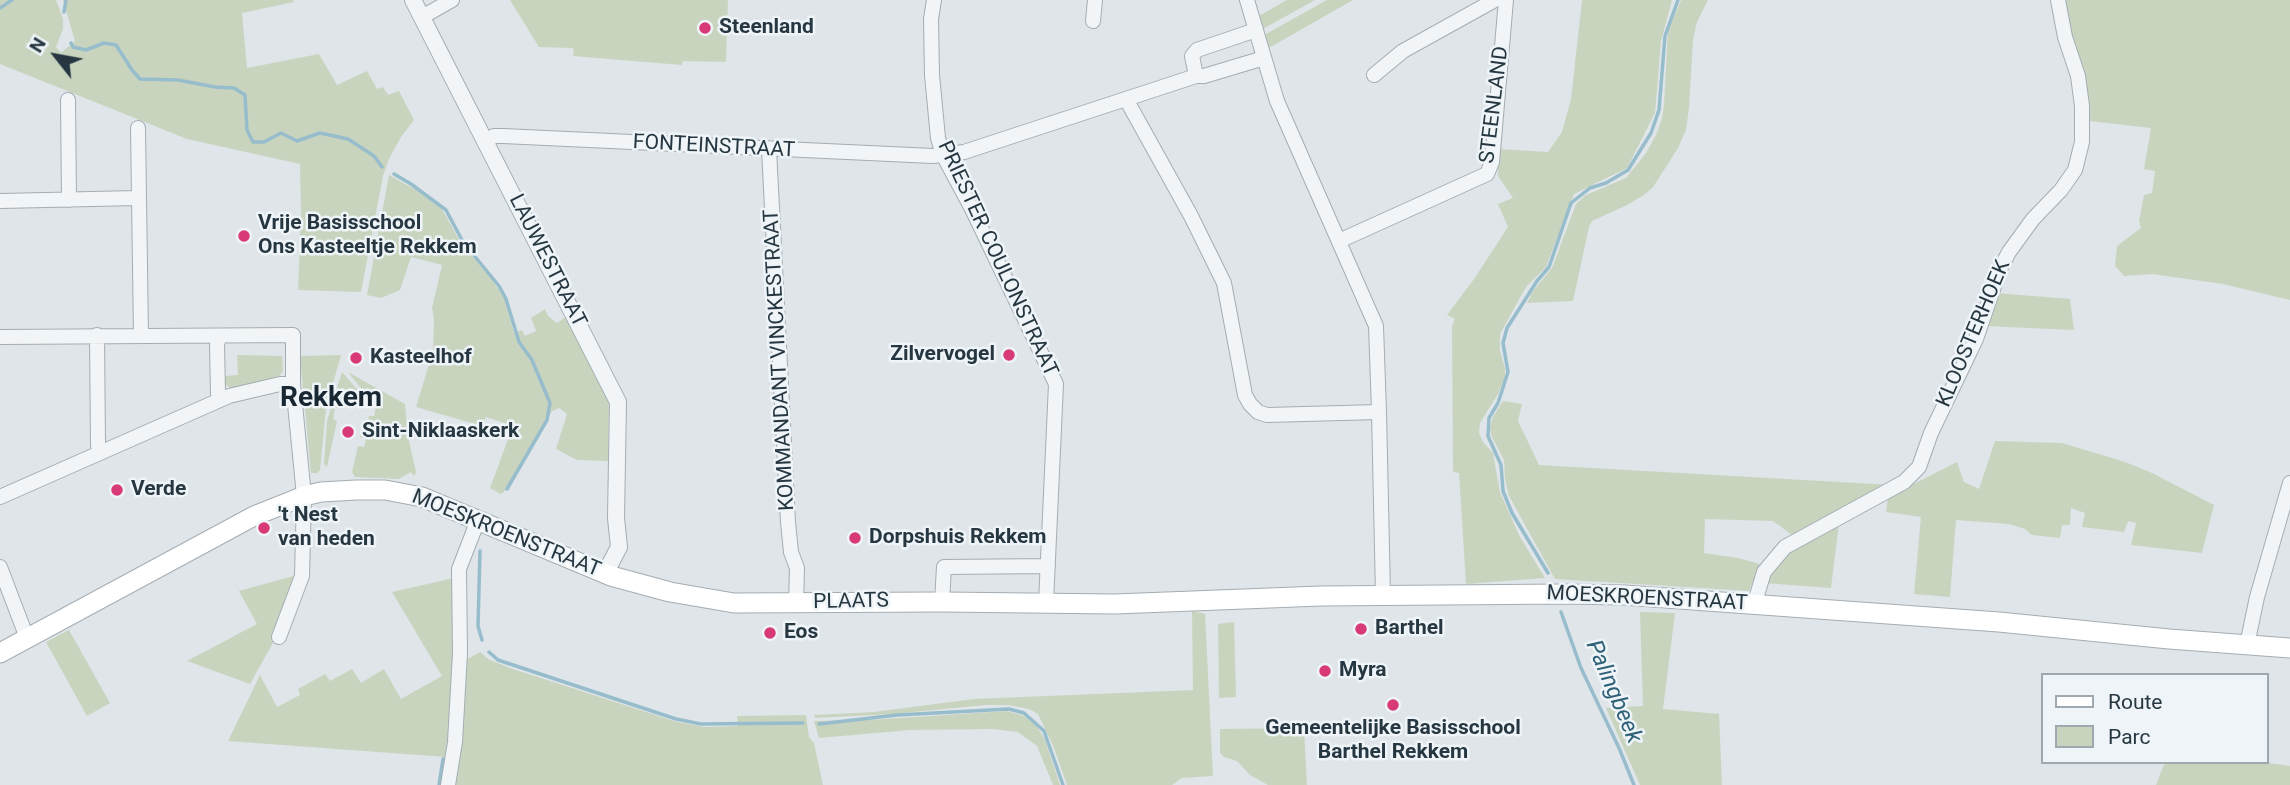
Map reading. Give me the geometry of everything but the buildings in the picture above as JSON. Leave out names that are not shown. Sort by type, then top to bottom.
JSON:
[{"type":"main road","name":"MOESKROENSTRAAT","points":[[0,653],[303,492],[385,490],[422,497],[609,572],[701,598],[734,603],[796,604]]},
{"type":"main road","name":"MOESKROENSTRAAT","points":[[1046,603],[1115,604],[1383,595],[1566,594],[1989,621],[2290,648]]},
{"type":"main road","name":"PLAATS","points":[[796,604],[942,601],[1046,603]]},
{"type":"street","name":"LAUWESTRAAT","points":[[413,0],[618,402],[616,518],[604,560],[609,572]]},
{"type":"street","points":[[422,17],[452,0]]},
{"type":"street","name":"PRIESTER COULONSTRAAT","points":[[934,0],[930,19],[932,75],[938,138],[943,155],[972,209],[1056,384],[1046,603]]},
{"type":"street","points":[[1093,21],[1095,0]]},
{"type":"street","points":[[1247,0],[1278,101],[1376,326],[1383,595]]},
{"type":"street","name":"STEENLAND","points":[[1339,242],[1487,174],[1492,162],[1506,0],[1497,0],[1403,51],[1374,75]]},
{"type":"street","name":"KLOOSTERHOEK","points":[[1754,605],[1764,572],[1784,547],[1904,482],[1919,467],[1931,433],[1976,339],[2009,252],[2033,219],[2062,190],[2075,170],[2082,142],[2082,106],[2078,76],[2065,37],[2058,0]]},
{"type":"street","points":[[1256,30],[1197,50],[1192,56],[1196,76],[1264,58]]},
{"type":"street","name":"FONTEINSTRAAT","points":[[485,141],[494,136],[503,136],[915,157],[943,155],[964,152],[1196,76]]},
{"type":"street","points":[[1126,99],[1191,216],[1224,283],[1245,395],[1250,404],[1258,412],[1267,415],[1379,412]]},
{"type":"street","points":[[68,100],[69,200]]},
{"type":"street","points":[[138,128],[141,335]]},
{"type":"street","name":"KOMMANDANT VINCKESTRAAT","points":[[769,149],[788,522],[791,552],[797,568]]},
{"type":"street","points":[[0,201],[138,198]]},
{"type":"street","points":[[97,335],[98,446],[102,452]]},
{"type":"street","points":[[0,337],[293,335],[293,384],[303,492],[302,576],[279,637]]},
{"type":"street","points":[[219,337],[217,345],[220,399]]},
{"type":"street","points":[[0,497],[220,399],[280,384],[293,384]]},
{"type":"street","points":[[2247,645],[2257,597],[2290,483]]},
{"type":"street","points":[[447,785],[455,742],[460,653],[459,569],[478,520]]},
{"type":"street","points":[[942,601],[944,567],[1048,566]]},
{"type":"street","points":[[0,567],[27,638]]},
{"type":"street","name":"PLAATS","points":[[796,604],[797,568]]},
{"type":"green space","points":[[0,0],[56,0],[63,19],[63,29],[56,47],[61,53],[75,41],[63,0],[293,0],[294,2],[242,13],[247,68],[319,54],[337,85],[367,71],[377,89],[383,87],[388,95],[399,91],[414,120],[401,137],[383,176],[361,292],[298,290],[300,164],[187,139],[0,64]]},
{"type":"green space","points":[[510,0],[728,0],[726,62],[683,61],[682,65],[573,56],[574,49],[571,48],[539,47]]},
{"type":"green space","points":[[1287,0],[1315,0],[1263,29],[1259,16]]},
{"type":"green space","points":[[1327,0],[1353,0],[1267,49],[1264,35]]},
{"type":"green space","points":[[1582,0],[1672,0],[1661,41],[1655,113],[1627,168],[1574,194],[1546,267],[1526,287],[1500,334],[1505,378],[1480,423],[1479,433],[1493,453],[1500,492],[1519,535],[1545,578],[1466,584],[1459,473],[1453,472],[1452,326],[1455,319],[1447,315],[1508,227],[1498,204],[1513,198],[1498,176],[1498,149],[1548,152],[1562,132],[1571,99]]},
{"type":"green space","points":[[1681,0],[1708,0],[1697,22],[1693,40],[1686,130],[1678,148],[1653,187],[1644,195],[1592,221],[1573,301],[1527,303],[1552,268],[1576,204],[1586,195],[1626,178],[1656,135],[1664,105],[1668,31]]},
{"type":"green space","points":[[2064,0],[2290,0],[2290,300],[2223,284],[2152,274],[2124,276],[2115,266],[2117,246],[2141,228],[2139,221],[2144,195],[2152,193],[2155,171],[2144,169],[2151,128],[2089,121]]},
{"type":"green space","points":[[389,175],[418,191],[442,209],[462,245],[504,297],[514,333],[522,330],[525,336],[536,331],[531,318],[545,309],[548,316],[557,323],[567,316],[609,398],[608,461],[577,460],[556,449],[567,414],[559,408],[552,411],[507,489],[501,494],[490,488],[513,426],[486,417],[482,426],[416,407],[433,351],[432,308],[442,265],[411,257],[400,290],[381,298],[367,295]]},
{"type":"green space","points":[[1996,293],[2070,299],[2074,330],[1985,326]]},
{"type":"green space","points":[[237,355],[282,356],[283,371],[279,376],[233,390],[225,384],[225,376],[238,375]]},
{"type":"green space","points":[[341,355],[326,408],[320,470],[311,473],[300,356]]},
{"type":"green space","points":[[342,372],[360,393],[354,392],[343,409],[335,408],[333,419],[337,421],[327,467],[324,464],[327,421]]},
{"type":"green space","points":[[348,372],[405,404],[408,437],[416,472],[414,476],[411,472],[399,479],[355,477],[352,472],[358,446],[364,447],[366,439],[360,437],[363,426],[366,427],[369,416],[374,416],[378,399],[367,396]]},
{"type":"green space","points":[[1503,401],[1522,404],[1518,421],[1539,465],[1892,485],[1792,535],[1773,521],[1705,519],[1704,553],[1760,564],[1749,591],[1555,579],[1509,496],[1504,460],[1490,428]]},
{"type":"green space","points":[[1995,441],[2062,443],[2152,473],[2214,505],[2202,553],[2131,545],[2136,523],[2128,521],[2124,532],[2082,527],[2085,513],[2071,508],[2070,525],[2062,525],[2060,538],[2032,535],[2025,529],[2009,524],[1956,520],[1950,597],[1914,594],[1921,517],[1886,512],[1888,497],[1957,462],[1964,482],[1979,489]]},
{"type":"green space","points":[[1839,523],[1831,588],[1764,583],[1780,558]]},
{"type":"green space","points":[[297,575],[274,641],[250,684],[187,661],[257,624],[239,591]]},
{"type":"green space","points":[[454,578],[452,708],[446,757],[228,741],[260,675],[277,707],[300,695],[298,689],[325,674],[330,681],[352,669],[361,683],[384,669],[401,699],[442,676],[392,592]]},
{"type":"green space","points":[[1192,611],[1205,614],[1213,776],[1182,778],[1172,785],[1067,785],[1038,714],[1029,709],[1008,705],[815,718],[814,715],[874,712],[974,699],[1193,690]]},
{"type":"green space","points":[[1640,612],[1675,613],[1663,709],[1719,714],[1722,785],[1640,785],[1606,708],[1643,706]]},
{"type":"green space","points":[[1234,622],[1236,697],[1219,698],[1218,624]]},
{"type":"green space","points":[[69,630],[110,703],[87,716],[46,642]]},
{"type":"green space","points":[[480,652],[488,659],[510,668],[677,722],[706,727],[738,726],[737,716],[806,715],[809,737],[814,743],[823,785],[455,785],[466,660]]},
{"type":"green space","points":[[1007,711],[1024,716],[1037,726],[1045,740],[1060,785],[1053,785],[1037,746],[1018,732],[992,729],[910,730],[819,738],[814,721],[869,720]]},
{"type":"green space","points":[[1304,728],[1307,785],[1268,785],[1250,775],[1237,761],[1220,753],[1220,729]]},
{"type":"green space","points":[[2269,763],[2290,766],[2290,785],[2156,785],[2164,764]]},
{"type":"waterway","name":"Palingbeek","points":[[0,8],[12,0]]},
{"type":"waterway","name":"Palingbeek","points":[[64,12],[66,0]]},
{"type":"waterway","name":"Palingbeek","points":[[1548,573],[1512,513],[1503,491],[1501,465],[1488,436],[1489,418],[1498,403],[1508,372],[1503,343],[1507,328],[1549,267],[1571,203],[1590,188],[1606,183],[1628,170],[1651,133],[1659,110],[1665,36],[1678,0]]},
{"type":"waterway","name":"Palingbeek","points":[[71,43],[73,47],[86,50],[104,43],[116,45],[140,79],[178,80],[234,88],[245,95],[247,130],[253,142],[264,142],[281,133],[297,141],[320,133],[348,139],[374,156],[382,167]]},
{"type":"waterway","points":[[394,174],[446,210],[463,242],[499,286],[506,299],[519,342],[532,360],[550,403],[547,420],[507,489]]},
{"type":"waterway","points":[[480,551],[478,626],[482,640]]},
{"type":"waterway","name":"Palingbeek","points":[[1561,612],[1581,668],[1634,785]]},
{"type":"waterway","points":[[489,652],[498,660],[676,719],[701,724],[803,723]]},
{"type":"waterway","points":[[819,724],[897,715],[1009,709],[1024,713],[1044,731],[1063,785]]},
{"type":"waterway","points":[[439,785],[443,759]]},
{"type":"place","name":"Steenland","points":[[705,28]]},
{"type":"place","name":"Vrije Basisschool Ons Kasteeltje Rekkem","points":[[244,236]]},
{"type":"place","name":"Zilvervogel","points":[[1009,355]]},
{"type":"place","name":"Kasteelhof","points":[[356,358]]},
{"type":"place","name":"Sint-Niklaaskerk","points":[[348,432]]},
{"type":"place","name":"Verde","points":[[117,490]]},
{"type":"place","name":"'t Nest van heden","points":[[264,528]]},
{"type":"place","name":"Dorpshuis Rekkem","points":[[855,538]]},
{"type":"place","name":"Barthel","points":[[1361,629]]},
{"type":"place","name":"Eos","points":[[770,633]]},
{"type":"place","name":"Myra","points":[[1325,671]]},
{"type":"place","name":"Gemeentelijke Basisschool Barthel Rekkem","points":[[1393,705]]},
{"type":"district","name":"Rekkem","points":[[331,399]]}]
